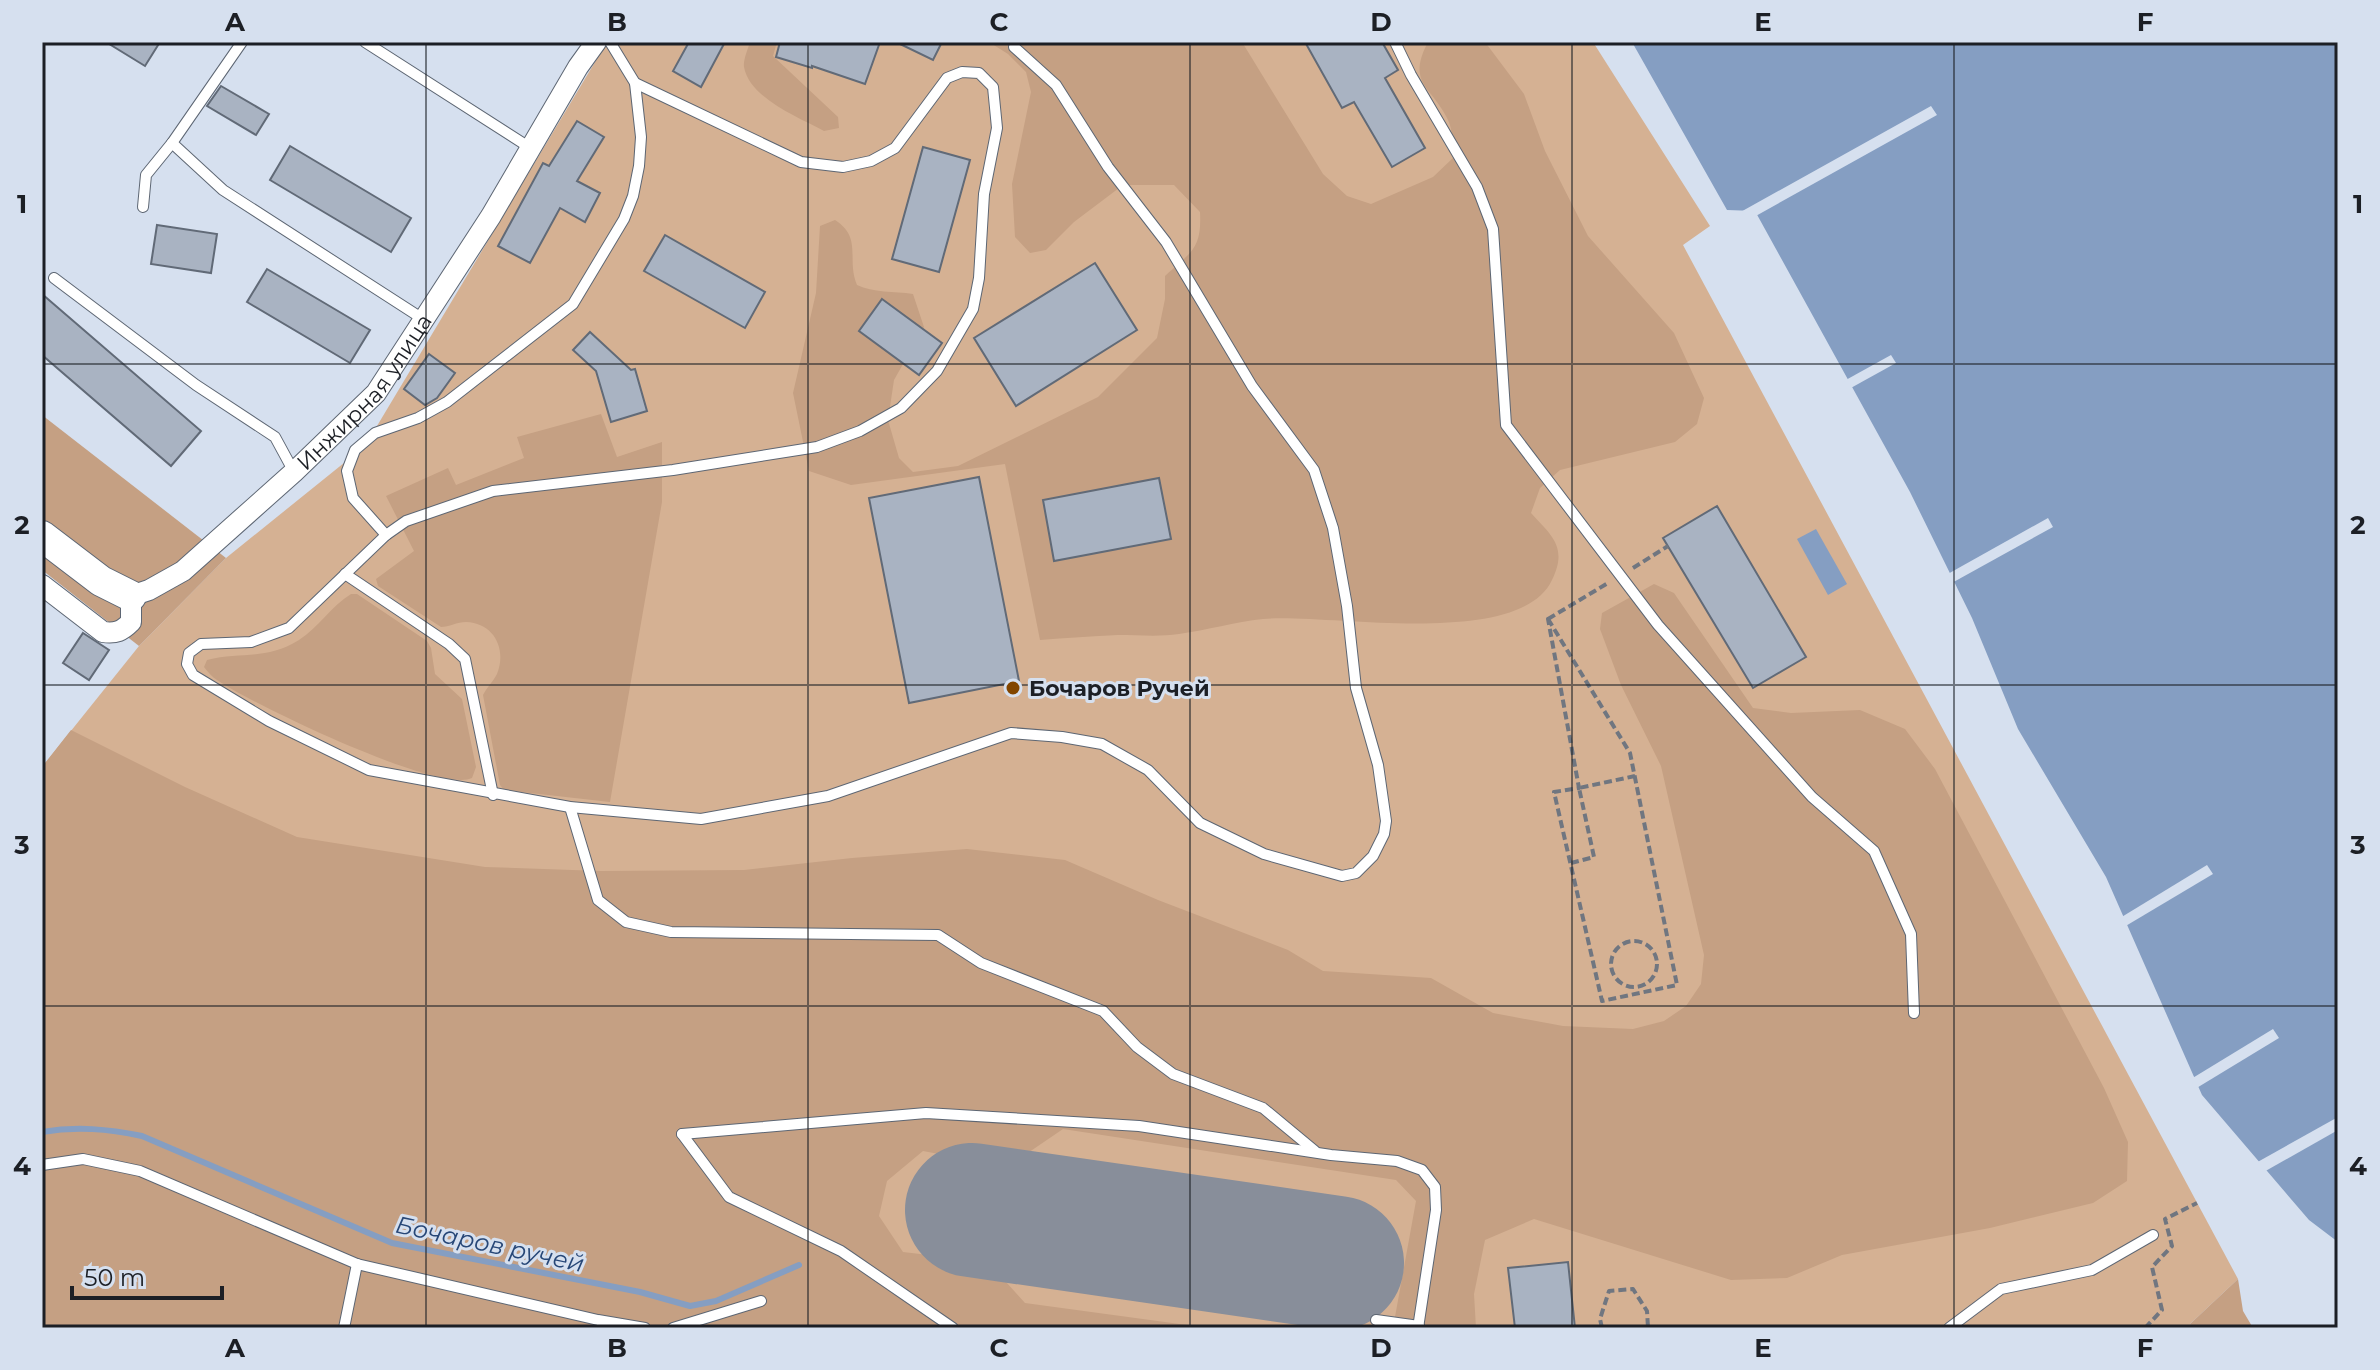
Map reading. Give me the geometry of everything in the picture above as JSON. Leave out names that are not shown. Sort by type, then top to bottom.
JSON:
[{"type":"street","name":"Инжирная улица","points":[[131,596],[183,571],[294,472],[376,393],[532,149],[578,67],[596,42]]},
{"type":"street","points":[[42,536],[101,581],[131,596],[131,622],[114,633],[103,632],[42,585]]},
{"type":"lane","points":[[143,207],[146,175],[242,42]]},
{"type":"lane","points":[[365,42],[532,149]]},
{"type":"lane","points":[[386,535],[353,498],[347,471],[355,450],[375,433],[418,418],[447,402],[573,304],[624,219],[633,196],[641,137],[635,83],[610,42]]},
{"type":"lane","points":[[1395,42],[1477,187],[1493,229],[1506,425],[1658,625],[1812,797],[1874,851],[1911,934],[1914,1013]]},
{"type":"lane","points":[[635,83],[801,162],[843,167],[871,161],[895,148],[947,78],[962,72],[979,73],[993,87],[997,128],[984,194],[979,278],[973,309],[937,371],[901,408],[860,431],[803,449],[673,470],[493,491],[406,521],[386,535],[289,628],[251,642],[201,644],[189,653],[187,664],[193,675],[269,721],[369,770],[570,807],[701,819],[828,796],[1011,733],[1062,737],[1102,744],[1148,770],[1200,823],[1264,854],[1342,876],[1356,873],[1373,856],[1384,834],[1386,821],[1378,765],[1356,688],[1347,606],[1333,528],[1314,470],[1252,386],[1166,242],[1108,167],[1056,85],[1014,47]]},
{"type":"lane","points":[[172,143],[223,190],[423,319]]},
{"type":"lane","points":[[54,278],[196,385],[275,437],[294,472]]},
{"type":"lane","points":[[345,574],[449,644],[465,659],[493,795]]},
{"type":"lane","points":[[570,807],[598,900],[626,922],[671,932],[938,935],[981,963],[1103,1011],[1137,1047],[1173,1074],[1263,1108],[1318,1153]]},
{"type":"lane","points":[[953,1328],[841,1251],[729,1197],[682,1134],[926,1113],[1139,1126],[1318,1153],[1397,1161],[1422,1170],[1435,1187],[1436,1210],[1418,1327],[1376,1320]]},
{"type":"lane","points":[[42,1165],[83,1159],[140,1171],[357,1264],[645,1328]]},
{"type":"lane","points":[[1949,1328],[2001,1289],[2092,1270],[2153,1235]]},
{"type":"lane","points":[[344,1328],[357,1264]]},
{"type":"lane","points":[[673,1328],[761,1301]]},
{"type":"path","points":[[1571,863],[1594,857],[1579,788],[1548,619],[1630,753],[1635,776],[1677,985],[1602,1001],[1554,792],[1579,788],[1635,776]]},
{"type":"path","points":[[1629,940],[1648,944],[1658,960],[1654,978],[1638,991],[1620,984],[1609,969],[1614,950],[1629,940]]},
{"type":"path","points":[[2145,1328],[2162,1310],[2152,1267],[2172,1246],[2165,1219],[2197,1203]]},
{"type":"path","points":[[1602,1328],[1600,1319],[1609,1291],[1633,1289],[1647,1311],[1648,1328]]},
{"type":"shaded area","name":"Бочаров Ручей","points":[[607,42],[1593,42],[1710,226],[1683,245],[2238,1279],[2190,1324],[2191,1328],[804,1328],[42,767],[139,646],[226,558],[365,446]]},
{"type":"shaded area","points":[[750,42],[777,42],[773,56],[838,117],[839,128],[824,131],[777,106],[756,89],[744,67]]},
{"type":"shaded area","points":[[989,42],[1242,42],[1323,174],[1347,196],[1371,204],[1433,177],[1454,157],[1448,120],[1420,76],[1422,56],[1428,42],[1485,42],[1524,94],[1545,151],[1588,236],[1674,333],[1704,398],[1697,424],[1675,442],[1560,470],[1540,488],[1531,513],[1555,543],[1558,550],[1557,569],[1552,580],[1533,602],[1502,615],[1463,622],[1420,624],[1263,619],[1171,635],[1040,640],[1005,464],[851,485],[809,471],[793,393],[816,293],[820,226],[835,220],[849,234],[857,285],[877,291],[913,294],[924,327],[894,380],[888,420],[899,458],[913,472],[958,466],[1098,397],[1157,338],[1165,299],[1165,276],[1197,242],[1200,212],[1174,185],[1123,185],[1074,222],[1046,250],[1030,253],[1015,237],[1012,184],[1031,92],[1026,72],[1008,54]]},
{"type":"shaded area","points":[[601,414],[617,457],[662,442],[662,502],[610,802],[504,790],[500,785],[483,695],[500,665],[496,639],[476,623],[441,627],[378,586],[376,579],[414,551],[386,496],[448,468],[456,485],[524,458],[517,437]]},
{"type":"shaded area","points":[[42,415],[226,558],[139,646],[42,570]]},
{"type":"shaded area","points":[[1654,584],[1674,593],[1753,708],[1791,713],[1860,710],[1905,729],[1935,769],[2104,1088],[2128,1142],[2127,1181],[2093,1203],[1990,1228],[1842,1255],[1787,1278],[1731,1280],[1534,1219],[1485,1240],[1474,1294],[1476,1328],[1393,1328],[1416,1201],[1396,1180],[1063,1129],[1007,1167],[923,1151],[887,1181],[879,1216],[903,1252],[988,1262],[1025,1303],[1209,1328],[42,1328],[42,767],[71,730],[185,787],[297,837],[485,867],[601,871],[744,870],[967,849],[1065,860],[1288,950],[1323,971],[1431,978],[1493,1013],[1563,1026],[1633,1029],[1664,1021],[1686,1006],[1701,984],[1704,955],[1661,766],[1621,685],[1600,629],[1602,613]]},
{"type":"shaded area","points":[[351,594],[357,594],[427,641],[435,674],[462,699],[476,767],[472,778],[453,779],[423,773],[345,744],[237,692],[215,679],[204,667],[207,660],[219,657],[264,653],[287,647],[306,635]]},
{"type":"shaded area","points":[[2238,1279],[2243,1311],[2253,1328],[2191,1328],[2190,1324]]},
{"type":"water","points":[[1632,42],[2338,42],[2338,1242],[2309,1220],[2202,1095],[2106,877],[2018,729],[1972,618],[1910,492],[1755,211],[1727,210]]},
{"type":"water","points":[[1816,529],[1847,584],[1828,595],[1797,539]]},
{"type":"pier","points":[[1931,106],[1937,115],[1754,217],[1737,214]]},
{"type":"pier","points":[[1891,355],[1896,363],[1849,389],[1844,381]]},
{"type":"pier","points":[[2048,518],[2053,527],[1950,584],[1946,575]]},
{"type":"pier","points":[[2207,865],[2213,874],[2124,927],[2120,918]]},
{"type":"pier","points":[[2273,1029],[2279,1038],[2195,1089],[2191,1079]]},
{"type":"pier","points":[[2338,1117],[2338,1130],[2262,1173],[2254,1164]]},
{"type":"building","points":[[106,42],[160,42],[145,66]]},
{"type":"building","points":[[689,42],[725,42],[701,87],[673,71]]},
{"type":"building","points":[[780,42],[880,42],[865,84],[776,57]]},
{"type":"building","points":[[896,42],[942,42],[933,60]]},
{"type":"building","points":[[1305,42],[1382,42],[1398,70],[1385,78],[1425,148],[1392,167],[1354,102],[1342,108]]},
{"type":"building","points":[[221,86],[269,114],[256,135],[207,106]]},
{"type":"building","points":[[577,121],[604,137],[577,181],[600,193],[585,222],[560,208],[530,263],[498,246],[543,163],[549,166]]},
{"type":"building","points":[[290,146],[411,218],[391,252],[270,180]]},
{"type":"building","points":[[923,147],[970,160],[939,272],[892,259]]},
{"type":"building","points":[[157,225],[217,234],[211,273],[151,264]]},
{"type":"building","points":[[665,235],[765,292],[745,328],[644,271]]},
{"type":"building","points":[[1095,263],[1137,330],[1016,406],[974,338]]},
{"type":"building","points":[[267,269],[370,330],[350,363],[247,302]]},
{"type":"building","points":[[42,294],[201,431],[171,466],[42,355]]},
{"type":"building","points":[[882,299],[942,343],[919,375],[859,331]]},
{"type":"building","points":[[590,332],[631,370],[635,369],[647,411],[611,422],[596,371],[573,350]]},
{"type":"building","points":[[429,354],[455,373],[437,398],[425,405],[404,389]]},
{"type":"building","points":[[979,477],[1019,681],[909,703],[869,498]]},
{"type":"building","points":[[1159,478],[1171,539],[1054,561],[1043,500]]},
{"type":"building","points":[[1717,506],[1806,657],[1753,688],[1663,538]]},
{"type":"building","points":[[83,633],[109,650],[89,680],[63,663]]},
{"type":"building","points":[[1568,1262],[1575,1328],[1515,1328],[1508,1268]]},
{"type":"waterway","name":"Бочаров ручей","points":[[42,1132],[92,1129],[142,1136],[392,1243],[640,1292],[690,1306],[716,1301],[799,1265]]},
{"type":"runway","points":[[972,1210],[1337,1263]]},
{"type":"place","name":"Бочаров Ручей","points":[[1013,688]]}]
